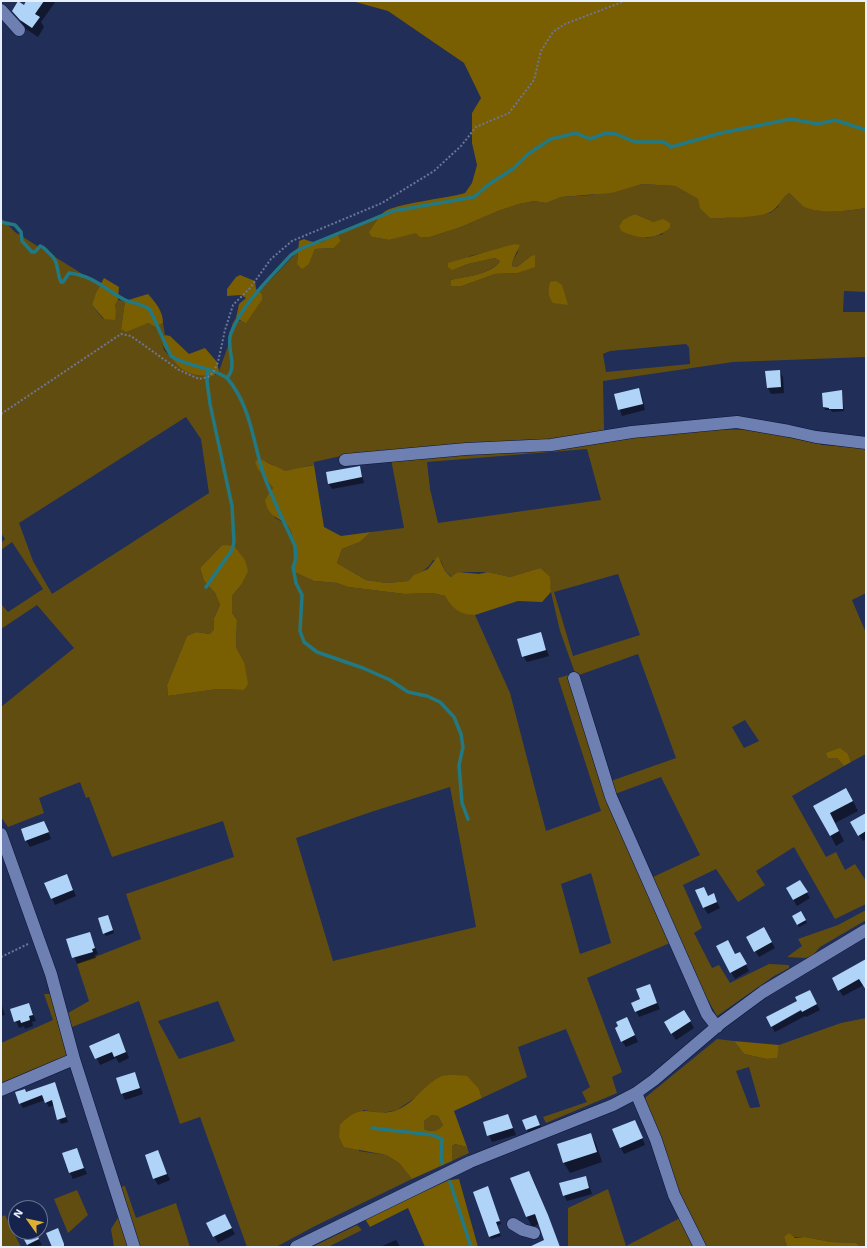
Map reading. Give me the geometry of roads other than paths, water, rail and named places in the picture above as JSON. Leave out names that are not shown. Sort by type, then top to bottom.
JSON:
[{"type":"street","points":[[1,10],[19,30]]},
{"type":"street","points":[[345,460],[466,449],[551,445],[632,432],[736,422],[789,430],[816,437],[866,443]]},
{"type":"street","points":[[574,678],[611,798],[648,885],[689,970],[708,1014],[717,1027]]},
{"type":"street","points":[[1,834],[51,974],[74,1059],[134,1247]]},
{"type":"street","points":[[296,1247],[470,1162],[613,1105],[636,1093],[717,1027],[763,992],[866,930]]},
{"type":"street","points":[[1,1090],[74,1059]]},
{"type":"street","points":[[636,1093],[656,1140],[674,1195],[700,1247]]},
{"type":"street","points":[[513,1224],[523,1230],[534,1233]]},
{"type":"waterway","points":[[1,222],[15,225],[21,232],[22,241],[32,252],[35,252],[40,246],[43,247],[55,260],[61,282],[63,282],[69,273],[86,277],[125,300],[147,308],[150,310],[171,356],[177,360],[213,371],[227,378],[232,368],[230,339],[236,322],[249,301],[291,255],[300,249],[393,211],[474,197],[488,185],[514,168],[528,154],[551,139],[576,133],[590,139],[606,133],[616,134],[635,142],[664,142],[671,147],[721,133],[791,119],[818,124],[835,120],[866,130]]},
{"type":"waterway","points":[[206,587],[232,550],[234,542],[232,506],[210,404],[207,381],[208,369]]},
{"type":"waterway","points":[[227,378],[245,409],[264,476],[295,546],[296,559],[293,567],[296,583],[302,595],[300,631],[304,642],[317,652],[363,668],[390,680],[408,692],[427,696],[440,702],[454,717],[461,734],[463,747],[459,765],[462,803],[468,819]]},
{"type":"waterway","points":[[372,1128],[433,1135],[442,1139],[442,1163]]},
{"type":"waterway","points":[[450,1182],[471,1247]]}]
